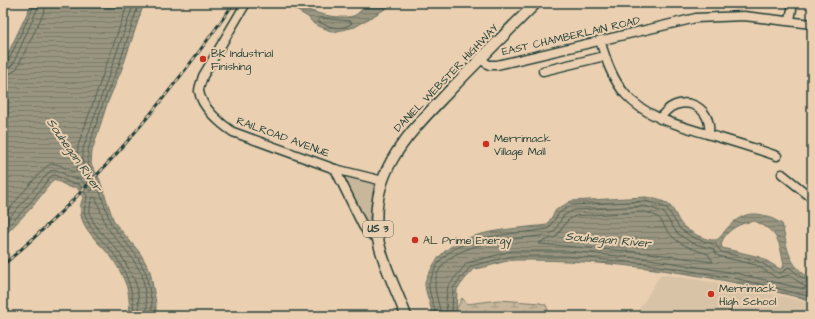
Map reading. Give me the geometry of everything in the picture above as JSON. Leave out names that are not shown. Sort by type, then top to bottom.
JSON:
[{"type":"main road","name":"DANIEL WEBSTER HIGHWAY","points":[[406,314],[385,262],[378,239],[378,204],[383,181],[393,156],[407,136],[480,59],[536,3]]},
{"type":"street","name":"RAILROAD AVENUE","points":[[246,3],[203,76],[199,89],[204,103],[220,122],[233,132],[335,169],[383,181]]},
{"type":"street","points":[[790,20],[793,3]]},
{"type":"street","name":"EAST CHAMBERLAIN ROAD","points":[[480,59],[492,66],[696,18],[738,15],[790,20],[812,24]]},
{"type":"street","points":[[600,40],[612,75],[626,95],[648,112],[660,118],[777,156]]},
{"type":"street","points":[[543,71],[605,56]]},
{"type":"street","points":[[660,118],[665,111],[674,105],[685,103],[691,104],[705,115],[710,126],[709,134]]},
{"type":"street","name":"RAILROAD AVENUE","points":[[335,169],[363,226],[368,233],[378,239]]},
{"type":"street","points":[[782,174],[812,198]]},
{"type":"shaded area","name":"Merrimack High School","points":[[661,274],[737,286],[812,303],[812,316],[635,316]]},
{"type":"green space","points":[[343,176],[371,182],[374,186],[370,218],[367,221],[364,220]]},
{"type":"green space","points":[[462,298],[467,304],[499,300],[540,303],[546,305],[549,313],[546,316],[456,316],[457,308]]},
{"type":"water","name":"Souhegan River","points":[[32,3],[144,3],[123,66],[107,104],[92,151],[91,164],[99,178],[114,222],[140,253],[150,271],[156,303],[156,316],[130,316],[127,286],[112,258],[88,231],[81,215],[83,198],[77,187],[69,187],[54,179],[32,207],[3,237],[3,64]]},
{"type":"water","points":[[284,3],[297,3],[308,10],[324,15],[347,17],[353,16],[361,11],[366,3],[395,3],[355,27],[333,32],[314,24],[308,17]]},
{"type":"water","name":"Souhegan River","points":[[646,197],[658,200],[667,203],[671,207],[680,223],[685,228],[698,236],[711,240],[716,240],[719,238],[737,219],[744,216],[758,214],[773,219],[782,224],[790,256],[793,262],[804,274],[812,279],[812,301],[739,283],[665,270],[590,262],[515,260],[473,269],[457,289],[456,316],[432,316],[425,282],[438,258],[450,247],[481,234],[515,228],[547,225],[556,210],[571,201]],"holes":[[[755,221],[763,225],[777,238],[784,266],[780,269],[760,257],[722,248],[721,244],[723,239],[730,231],[739,225]]]},
{"type":"railway","points":[[3,265],[68,206],[127,142],[209,39],[234,3]]},
{"type":"place","name":"BK Industrial Finishing","points":[[203,59]]},
{"type":"place","name":"Merrimack Village Mall","points":[[486,144]]},
{"type":"place","name":"AL Prime Energy","points":[[415,240]]},
{"type":"place","name":"Merrimack High School","points":[[711,294]]}]
